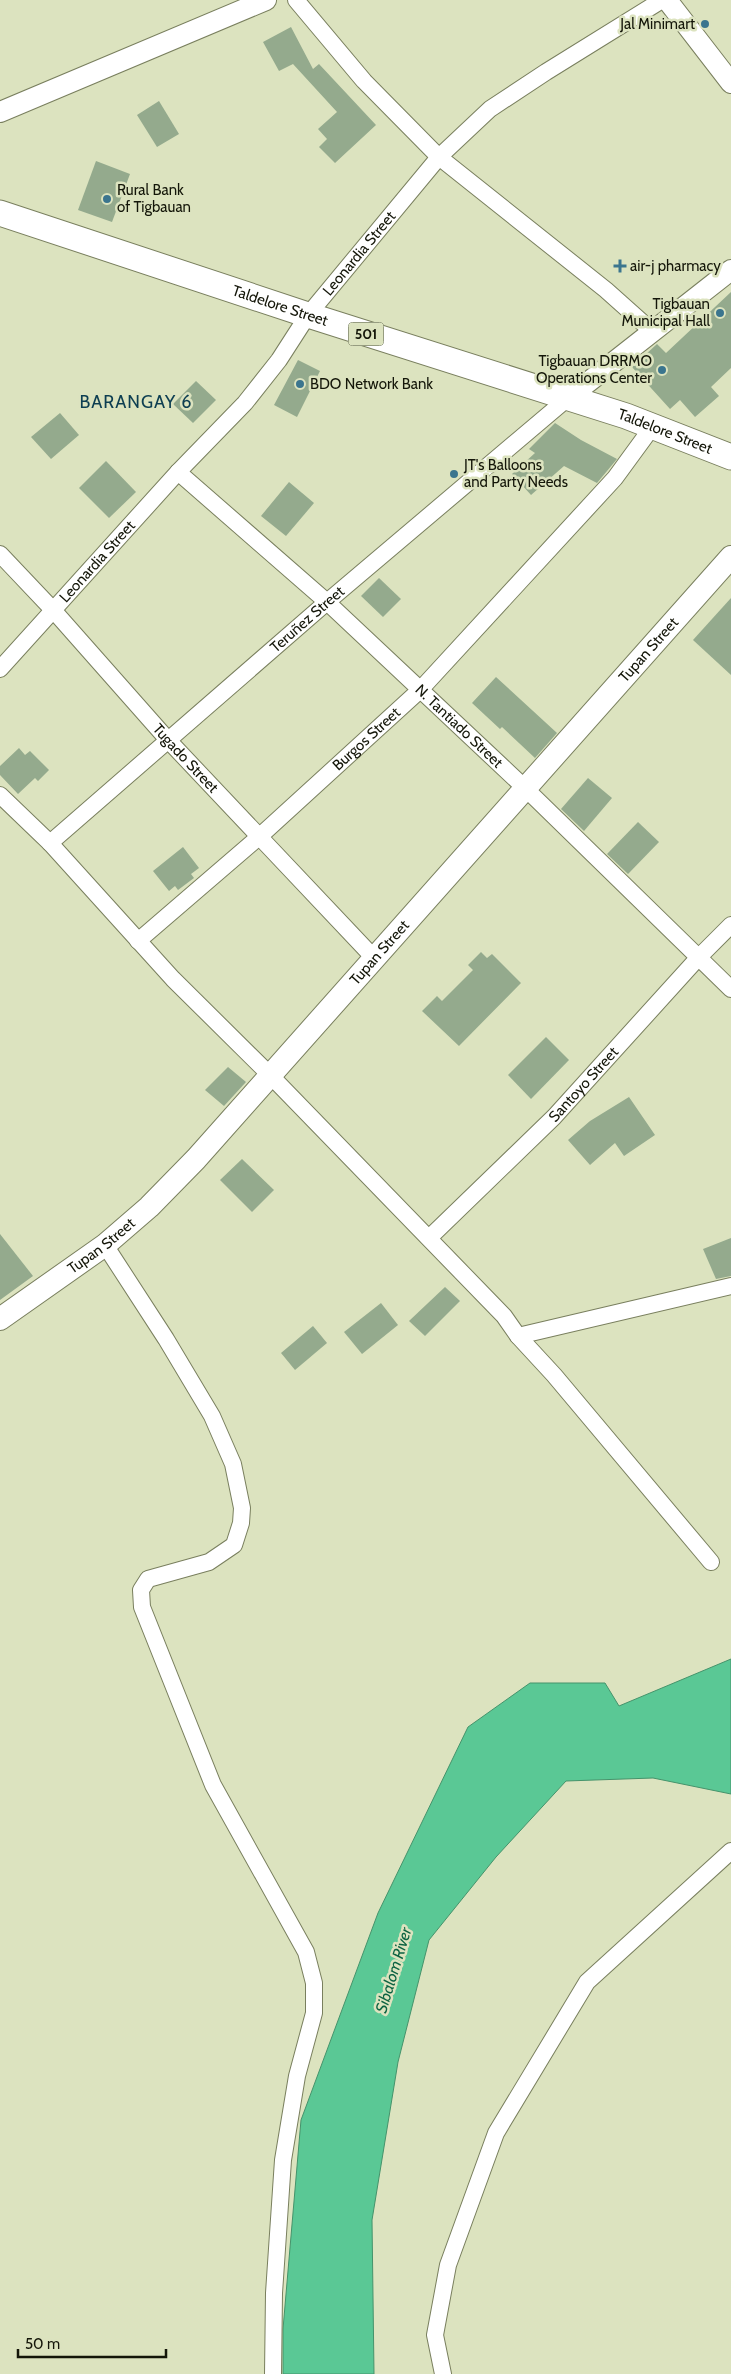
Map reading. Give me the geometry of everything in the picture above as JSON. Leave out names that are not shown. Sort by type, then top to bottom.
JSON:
[{"type":"main road","name":"Taldelore Street","points":[[0,213],[652,426],[731,457]]},
{"type":"main road","name":"Tupan Street","points":[[0,1319],[105,1245],[149,1207],[271,1076],[731,557]]},
{"type":"street","points":[[0,112],[266,0]]},
{"type":"street","points":[[296,0],[364,81],[439,157],[606,290],[653,332]]},
{"type":"street","name":"Leonardia Street","points":[[0,669],[178,472],[245,403],[279,360],[308,315],[439,157],[490,109],[662,0]]},
{"type":"street","points":[[667,0],[731,83]]},
{"type":"street","points":[[568,398],[731,270]]},
{"type":"street","name":"Teruñez Street","points":[[50,843],[326,602],[568,398]]},
{"type":"street","name":"Burgos Street","points":[[138,941],[260,836],[420,690],[615,478],[652,426]]},
{"type":"street","name":"N. Tantiado Street","points":[[178,472],[326,602],[526,789],[731,989]]},
{"type":"street","name":"Tugado Street","points":[[0,554],[54,611],[168,740],[375,959]]},
{"type":"street","points":[[0,795],[50,843],[173,979],[271,1076],[504,1316],[518,1336],[554,1375],[711,1562]]},
{"type":"street","name":"Santoyo Street","points":[[429,1238],[554,1117],[698,958],[731,925]]},
{"type":"street","points":[[105,1245],[166,1339],[212,1416],[233,1464],[242,1508],[241,1523],[234,1545],[210,1562],[148,1580],[140,1590],[142,1607],[213,1786],[306,1952],[314,1983],[314,2013],[297,2076],[283,2160],[274,2294],[273,2374]]},
{"type":"street","points":[[518,1336],[731,1286]]},
{"type":"street","points":[[443,2374],[435,2335],[448,2265],[496,2133],[588,1982],[731,1852]]},
{"type":"water","name":"Sibalom River","points":[[731,1659],[731,1794],[653,1778],[566,1781],[496,1857],[429,1940],[398,2062],[372,2220],[374,2374],[283,2374],[283,2329],[301,2120],[378,1913],[468,1727],[530,1683],[605,1683],[619,1706]]},
{"type":"building","points":[[291,27],[313,69],[319,64],[376,125],[335,163],[319,147],[327,139],[318,129],[337,112],[293,64],[279,71],[263,42]]},
{"type":"building","points":[[159,101],[179,134],[157,147],[137,115]]},
{"type":"building","points":[[96,161],[130,174],[112,222],[78,210]]},
{"type":"building","points":[[731,292],[731,368],[711,387],[719,396],[695,417],[680,400],[670,409],[632,367],[657,344],[666,353]]},
{"type":"building","points":[[298,360],[320,371],[297,417],[274,405]]},
{"type":"building","points":[[196,381],[216,400],[193,423],[173,404]]},
{"type":"building","points":[[60,413],[79,435],[51,459],[31,437]]},
{"type":"building","points":[[555,423],[581,440],[617,459],[597,483],[564,466],[531,495],[512,474],[535,453],[529,449]]},
{"type":"building","points":[[106,461],[136,492],[109,518],[79,488]]},
{"type":"building","points":[[289,482],[314,503],[286,536],[261,516]]},
{"type":"building","points":[[379,578],[401,599],[383,617],[361,596]]},
{"type":"building","points":[[731,598],[731,675],[693,640]]},
{"type":"building","points":[[496,677],[557,733],[535,758],[502,727],[500,729],[472,703]]},
{"type":"building","points":[[19,748],[25,755],[30,751],[49,770],[38,781],[35,778],[18,794],[0,775],[0,766]]},
{"type":"building","points":[[588,778],[612,798],[584,831],[561,809]]},
{"type":"building","points":[[638,822],[659,842],[628,874],[607,854]]},
{"type":"building","points":[[183,847],[199,868],[191,874],[194,878],[178,890],[175,886],[169,891],[153,871]]},
{"type":"building","points":[[481,952],[487,958],[492,954],[521,983],[459,1046],[422,1011],[437,996],[442,1001],[473,970],[468,965]]},
{"type":"building","points":[[546,1037],[569,1060],[531,1099],[508,1075]]},
{"type":"building","points":[[228,1067],[246,1082],[224,1106],[205,1090]]},
{"type":"building","points":[[629,1097],[655,1135],[624,1156],[615,1143],[590,1165],[568,1140],[590,1121]]},
{"type":"building","points":[[242,1159],[274,1190],[252,1212],[220,1180]]},
{"type":"building","points":[[0,1234],[33,1276],[0,1300]]},
{"type":"building","points":[[731,1238],[731,1276],[716,1279],[703,1249]]},
{"type":"building","points":[[445,1287],[460,1301],[425,1336],[409,1321]]},
{"type":"building","points":[[381,1303],[398,1325],[362,1354],[344,1332]]},
{"type":"building","points":[[313,1326],[327,1343],[295,1370],[281,1353]]},
{"type":"place","name":"Jal Minimart","points":[[705,24]]},
{"type":"place","name":"Rural Bank of Tigbauan","points":[[107,199]]},
{"type":"place","name":"air-j pharmacy","points":[[620,266]]},
{"type":"place","name":"Tigbauan Municipal Hall","points":[[720,313]]},
{"type":"place","name":"Tigbauan DRRMO Operations Center","points":[[662,370]]},
{"type":"place","name":"BDO Network Bank","points":[[300,384]]},
{"type":"place","name":"JT's Balloons and Party Needs","points":[[454,474]]},
{"type":"district","name":"BARANGAY 6","points":[[136,402]]}]
